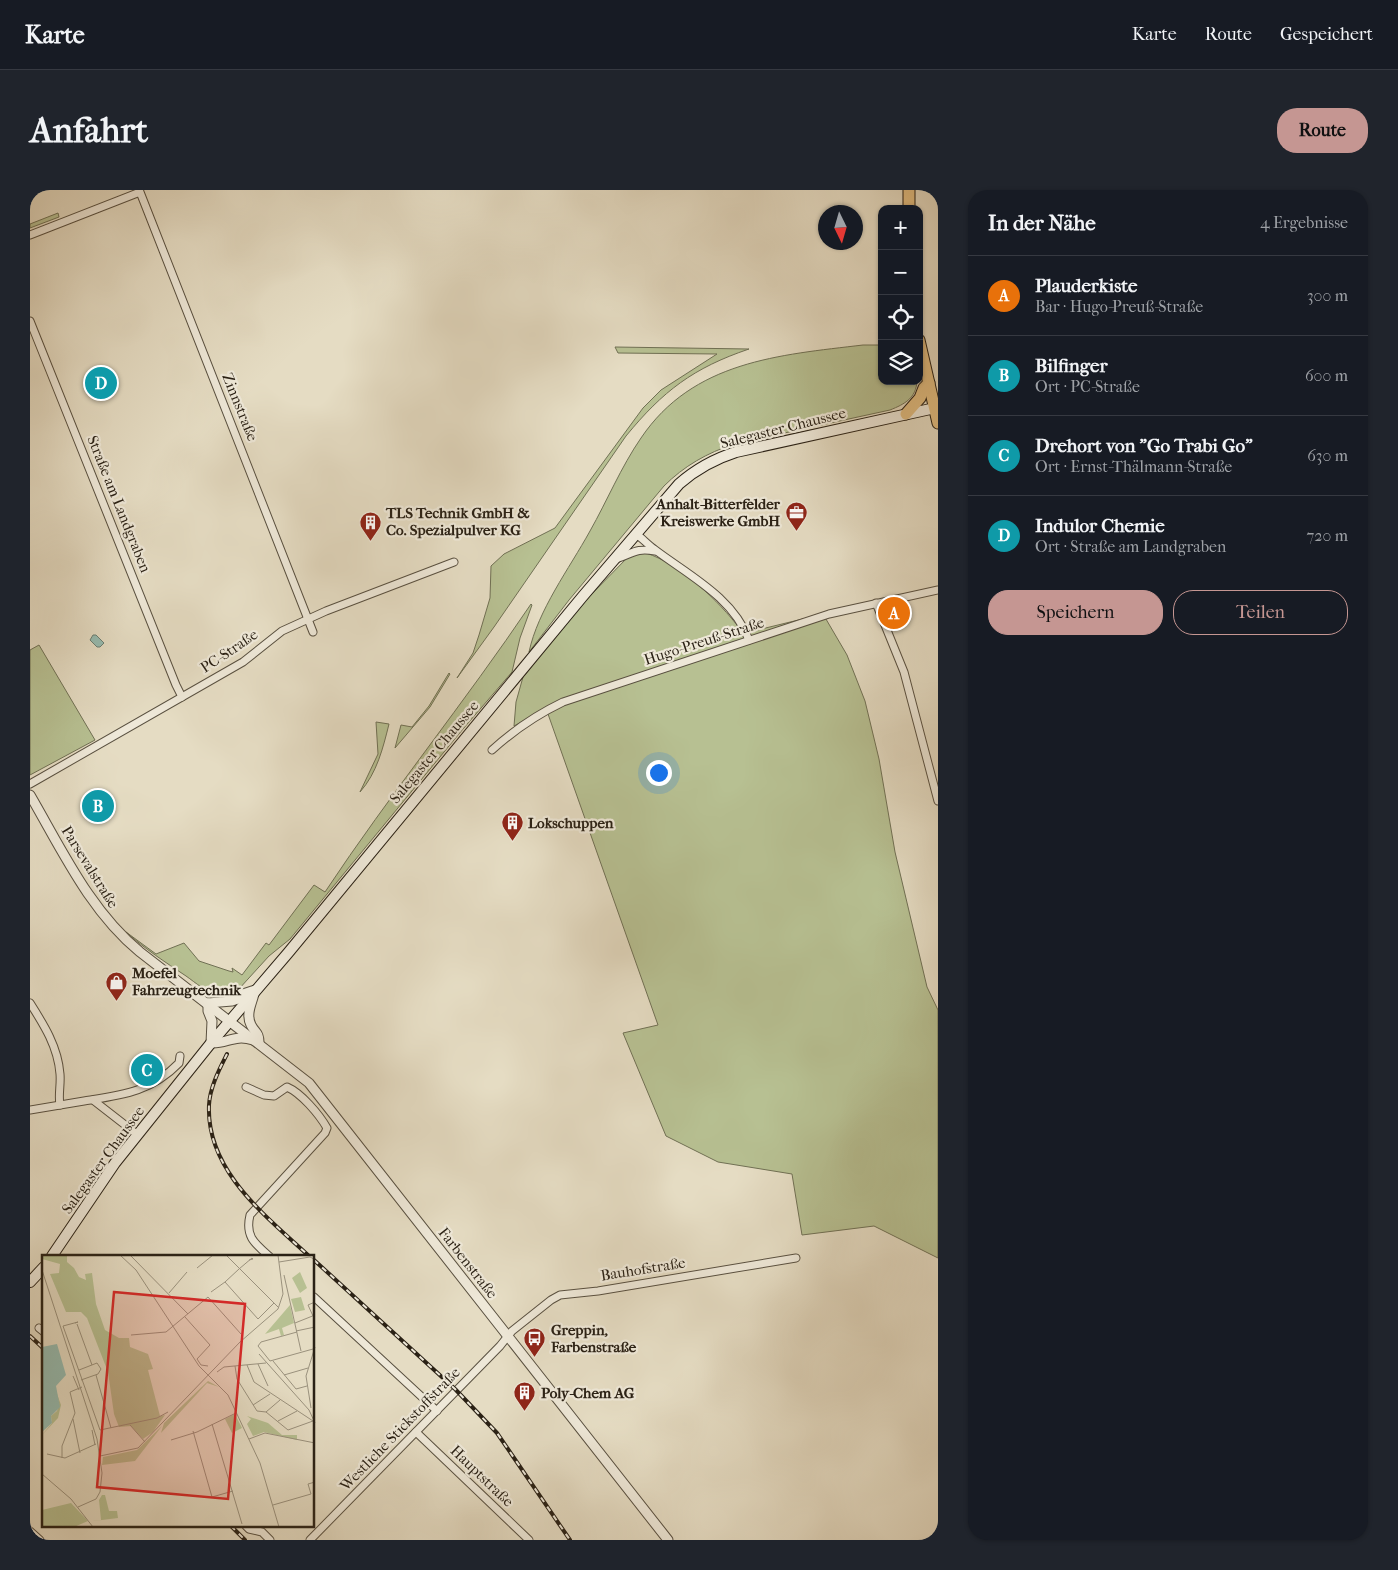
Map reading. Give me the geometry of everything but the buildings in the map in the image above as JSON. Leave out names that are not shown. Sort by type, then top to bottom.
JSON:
[{"type":"main road","points":[[909,190],[909,205]]},
{"type":"main road","points":[[923,358],[938,423]]},
{"type":"main road","points":[[906,414],[917,403],[929,383]]},
{"type":"main road","name":"Salegaster Chaussee","points":[[53,1255],[115,1163],[211,1043],[571,610],[679,484],[697,469],[718,458],[745,450],[935,408]]},
{"type":"main road","points":[[30,1282],[42,1269]]},
{"type":"street","name":"Zinnstraße","points":[[30,235],[140,192],[313,632]]},
{"type":"street","name":"Straße am Landgraben","points":[[30,321],[182,697]]},
{"type":"street","points":[[636,534],[720,598],[739,620],[749,640]]},
{"type":"street","points":[[616,559],[639,549],[656,551]]},
{"type":"street","name":"PC-Straße","points":[[30,784],[243,662],[282,631],[307,619],[454,562]]},
{"type":"street","name":"Hugo-Preuß-Straße","points":[[492,750],[517,728],[563,702],[828,614],[938,590]]},
{"type":"street","points":[[876,603],[904,672],[938,801]]},
{"type":"street","name":"Parsevalstraße","points":[[30,795],[87,893],[109,921],[133,946],[230,1020]]},
{"type":"street","points":[[255,990],[248,1015],[250,1023],[259,1035],[259,1042],[241,1038],[225,1040],[219,1044],[211,1043],[212,1021],[208,1011],[208,1003],[232,1001],[238,999],[243,994],[255,990]]},
{"type":"street","points":[[30,1002],[49,1035],[56,1052],[60,1074],[60,1105]]},
{"type":"street","name":"Farbenstraße","points":[[230,1020],[309,1082],[668,1540]]},
{"type":"street","points":[[30,1110],[127,1094],[149,1086],[170,1073],[179,1063],[180,1056]]},
{"type":"street","points":[[246,1087],[264,1096],[274,1096],[287,1087],[295,1090],[327,1128],[325,1133],[250,1215],[248,1224],[249,1234],[268,1255]]},
{"type":"street","points":[[93,1100],[138,1135]]},
{"type":"street","name":"Bauhofstraße","points":[[507,1336],[542,1306],[560,1295],[598,1291],[796,1258]]},
{"type":"street","points":[[315,1298],[436,1411]]},
{"type":"street","name":"Westliche Stickstoffstraße","points":[[310,1540],[500,1346],[507,1336]]},
{"type":"street","name":"Hauptstraße","points":[[416,1432],[529,1540]]},
{"type":"street","points":[[248,1528],[262,1532],[270,1540]]},
{"type":"street","points":[[30,1531],[40,1540]]},
{"type":"green space","points":[[58,213],[59,217],[30,228],[30,224]]},
{"type":"green space","points":[[863,345],[878,345],[878,385],[916,385],[916,387],[909,400],[890,410],[734,444],[705,456],[688,466],[664,486],[569,600],[529,652],[539,621],[555,590],[590,531],[634,449],[662,412],[686,392],[712,377],[740,366],[800,353]]},
{"type":"green space","points":[[615,347],[749,349],[711,364],[695,373],[666,394],[640,420],[626,436],[457,678],[473,653],[479,635],[490,598],[491,566],[504,554],[555,528],[643,408],[661,390],[717,354],[618,353]]},
{"type":"green space","points":[[646,553],[659,558],[685,574],[698,585],[740,629],[737,635],[823,614],[847,655],[865,701],[879,759],[895,852],[927,987],[938,1010],[938,1258],[874,1226],[802,1235],[792,1174],[718,1162],[666,1136],[623,1033],[658,1025],[548,714],[543,710],[514,726],[516,702],[523,677],[584,602],[627,558],[633,554]]},
{"type":"green space","points":[[531,604],[512,672],[290,939],[269,956],[238,990],[224,995],[210,992],[155,955],[126,932],[156,954],[184,943],[199,961],[233,972],[232,968],[242,975],[266,943],[269,945],[314,885],[325,892],[375,819],[480,677]]},
{"type":"green space","points":[[39,645],[95,740],[30,775],[30,650]]},
{"type":"green space","points":[[449,673],[430,707],[395,748],[401,725],[412,727],[429,706]]},
{"type":"green space","points":[[376,722],[389,724],[382,751],[375,768],[360,792],[378,754]]},
{"type":"water","points":[[93,635],[96,635],[104,643],[100,647],[97,647],[90,640]]},
{"type":"railway","points":[[227,1054],[213,1085],[209,1105],[211,1129],[217,1151],[228,1171],[242,1190],[275,1225],[308,1255]]},
{"type":"railway","points":[[315,1261],[455,1389],[497,1433],[570,1540]]},
{"type":"railway","points":[[30,1336],[42,1347]]},
{"type":"railway","points":[[233,1528],[245,1540]]},
{"type":"place","name":"Indulor Chemie","points":[[101,383]]},
{"type":"place","name":"Anhalt-Bitterfelder Kreiswerke GmbH","points":[[796,532]]},
{"type":"place","name":"TLS Technik GmbH & Co. Spezialpulver KG","points":[[370,541]]},
{"type":"place","name":"Plauderkiste","points":[[894,613]]},
{"type":"place","name":"Bilfinger","points":[[98,806]]},
{"type":"place","name":"Lokschuppen","points":[[512,842]]},
{"type":"place","name":"Moefel Fahrzeugtechnik","points":[[116,1001]]},
{"type":"place","name":"Drehort von \"Go Trabi Go\"","points":[[147,1070]]},
{"type":"place","name":"Greppin, Farbenstraße","points":[[535,1358]]},
{"type":"place","name":"Poly-Chem AG","points":[[525,1412]]}]
